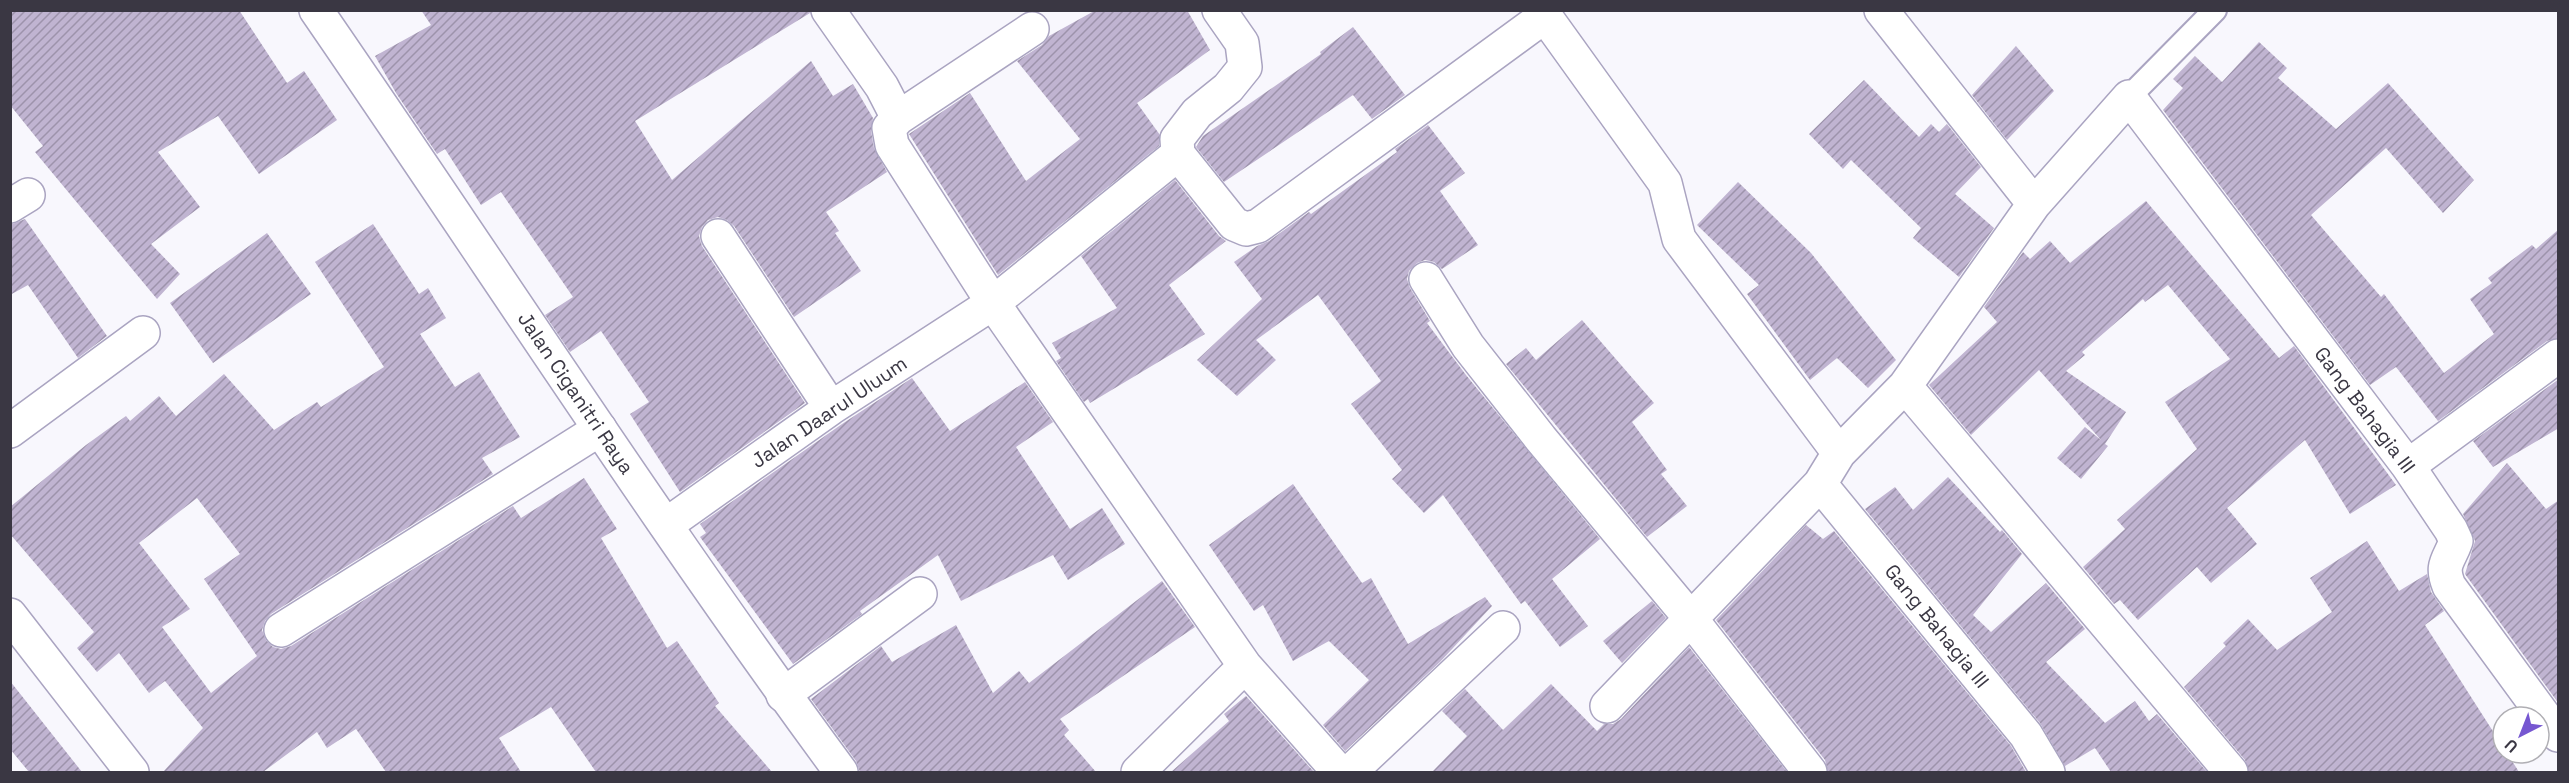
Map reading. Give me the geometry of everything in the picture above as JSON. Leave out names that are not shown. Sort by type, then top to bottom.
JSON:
[{"type":"street","name":"Jalan Ciganitri Raya","points":[[316,10],[666,525],[783,694],[841,772]]},
{"type":"street","points":[[828,10],[882,87],[898,118]]},
{"type":"street","points":[[1219,10],[1242,43],[1245,67],[1228,88],[1197,113],[1184,128],[1177,139],[1178,154],[1234,224],[1246,229],[1258,226],[1542,13],[1665,183],[1679,240],[1839,453]]},
{"type":"street","points":[[1881,10],[2034,204]]},
{"type":"street","points":[[1032,29],[898,118],[889,128],[892,145],[993,303],[1245,666],[1340,772]]},
{"type":"street","points":[[1607,706],[1820,484],[1839,453],[1905,386],[2034,204],[2128,97]]},
{"type":"street","name":"Gang Bahagia III","points":[[2128,97],[2408,466],[2456,541],[2446,561],[2444,573],[2449,586],[2559,735]]},
{"type":"street","name":"Jalan Daarul Uluum","points":[[666,525],[831,408],[993,303],[1178,154]]},
{"type":"street","points":[[718,236],[831,408]]},
{"type":"street","points":[[1426,279],[1468,346],[1541,439],[1691,619],[1810,772]]},
{"type":"street","points":[[10,431],[144,333]]},
{"type":"street","points":[[2408,466],[2559,357]]},
{"type":"street","points":[[1905,386],[2231,772]]},
{"type":"street","points":[[281,630],[600,429]]},
{"type":"street","name":"Gang Bahagia III","points":[[1820,484],[2026,735],[2048,772]]},
{"type":"street","points":[[783,694],[920,594]]},
{"type":"street","points":[[10,615],[21,650],[132,772]]},
{"type":"street","points":[[1350,772],[1503,628]]},
{"type":"street","points":[[1138,772],[1245,666]]},
{"type":"lane","points":[[2128,97],[2215,10]]},
{"type":"building","points":[[10,10],[239,10],[287,83],[304,71],[337,120],[259,174],[218,116],[158,152],[200,207],[151,244],[180,274],[157,299],[35,152],[43,146],[10,105]]},
{"type":"building","points":[[421,10],[809,10],[810,13],[635,121],[672,180],[811,61],[833,96],[853,84],[873,118],[871,131],[874,148],[887,172],[826,212],[839,231],[835,233],[861,271],[794,317],[734,226],[727,220],[718,217],[708,220],[699,236],[702,246],[805,403],[680,492],[630,414],[649,402],[601,331],[570,352],[545,315],[573,297],[501,192],[481,205],[445,149],[437,154],[396,93],[375,56],[431,25]]},
{"type":"building","points":[[1096,10],[1187,10],[1210,50],[1137,103],[1160,135],[1159,146],[998,275],[909,134],[970,93],[1026,181],[1080,139],[1017,61],[1042,45],[1049,36]]},
{"type":"building","points":[[1353,27],[1405,95],[1372,119],[1353,95],[1224,182],[1196,147],[1203,136],[1321,54],[1320,52]]},
{"type":"building","points":[[2259,42],[2287,68],[2278,78],[2336,129],[2388,83],[2474,180],[2443,213],[2386,148],[2311,215],[2381,297],[2384,294],[2444,373],[2494,334],[2470,299],[2492,283],[2488,278],[2532,245],[2536,249],[2559,229],[2559,338],[2547,341],[2438,421],[2396,367],[2370,385],[2163,110],[2183,88],[2173,79],[2195,56],[2222,82]]},
{"type":"building","points":[[2016,46],[2054,91],[2007,140],[1972,95]]},
{"type":"building","points":[[1864,80],[1919,137],[1931,124],[1939,132],[1947,124],[1981,167],[1955,194],[1994,228],[1959,277],[1913,238],[1921,228],[1851,160],[1843,169],[1809,134]]},
{"type":"building","points":[[1428,125],[1465,173],[1440,191],[1478,245],[1442,269],[1434,262],[1425,260],[1417,263],[1409,271],[1407,279],[1410,288],[1430,321],[1427,323],[1466,375],[1600,539],[1552,579],[1588,626],[1560,647],[1525,601],[1521,604],[1443,495],[1424,513],[1392,479],[1402,470],[1351,404],[1381,381],[1318,295],[1256,340],[1276,360],[1237,396],[1197,360],[1262,299],[1234,262],[1257,246],[1269,241],[1309,212],[1311,214],[1397,152],[1395,149]]},
{"type":"building","points":[[1175,180],[1219,236],[1226,241],[1169,285],[1205,334],[1090,403],[1088,399],[1084,402],[1056,361],[1061,358],[1052,343],[1117,308],[1081,256]]},
{"type":"building","points":[[1738,182],[1811,253],[1896,360],[1868,388],[1837,358],[1810,380],[1747,294],[1759,285],[1697,225]]},
{"type":"building","points":[[2146,201],[2279,358],[2294,346],[2396,485],[2350,514],[2305,440],[2227,508],[2257,544],[2211,583],[2197,567],[2138,620],[2120,600],[2114,604],[2083,567],[2125,529],[2117,520],[2197,449],[2165,402],[2230,359],[2168,285],[2145,302],[2143,299],[2082,352],[2085,355],[2066,371],[2126,412],[2105,444],[2108,446],[2081,479],[2057,458],[2085,427],[2101,440],[2039,370],[1971,435],[1929,385],[1997,322],[1984,307],[2023,252],[2030,259],[2050,241],[2070,263]]},
{"type":"building","points":[[25,219],[107,336],[78,358],[28,285],[10,295],[10,225]]},
{"type":"building","points":[[373,224],[419,294],[428,288],[446,318],[420,334],[455,387],[479,372],[520,437],[482,458],[493,474],[271,614],[262,630],[266,640],[273,647],[281,649],[291,646],[513,506],[521,518],[584,478],[617,529],[601,538],[667,648],[677,641],[719,703],[715,706],[772,772],[596,772],[551,707],[499,738],[521,772],[386,772],[356,729],[327,748],[317,732],[263,772],[163,772],[203,728],[165,681],[149,693],[119,653],[97,672],[77,648],[94,632],[10,534],[10,507],[86,445],[126,416],[130,421],[159,396],[176,416],[224,374],[274,430],[317,402],[321,407],[384,367],[315,262]],"holes":[[[197,498],[240,554],[204,579],[257,656],[211,693],[162,627],[190,609],[139,543]]]},
{"type":"building","points":[[267,233],[311,294],[213,363],[170,303]]},
{"type":"building","points":[[1582,320],[1654,403],[1632,422],[1667,470],[1661,474],[1687,506],[1647,537],[1506,364],[1526,348],[1536,360]]},
{"type":"building","points":[[912,378],[950,431],[1025,382],[1053,422],[1016,447],[1070,529],[1102,508],[1125,544],[1068,580],[1053,555],[961,601],[938,555],[860,611],[862,614],[793,664],[700,537],[706,533],[700,524],[842,424]]},
{"type":"building","points":[[2559,379],[2559,428],[2493,467],[2473,441]]},
{"type":"building","points":[[2507,463],[2546,509],[2559,500],[2559,704],[2465,574],[2475,541],[2463,514]]},
{"type":"building","points":[[1948,477],[2000,532],[2002,530],[2022,554],[1973,615],[1991,632],[2046,583],[2085,629],[2046,662],[2105,723],[2135,701],[2149,721],[2157,714],[2207,772],[2111,772],[2095,748],[2065,766],[2040,723],[1865,509],[1895,487],[1913,510]]},
{"type":"building","points":[[1293,484],[1362,583],[1371,578],[1408,644],[1485,597],[1492,606],[1440,662],[1345,751],[1323,725],[1369,680],[1329,641],[1293,661],[1263,605],[1254,611],[1209,545]]},
{"type":"building","points":[[1806,525],[1823,539],[1834,531],[2011,746],[2026,772],[1828,772],[1825,760],[1716,620]]},
{"type":"building","points":[[2367,541],[2399,591],[2427,574],[2431,592],[2444,611],[2425,625],[2491,728],[2491,765],[2515,765],[2519,772],[2249,772],[2245,760],[2184,687],[2226,646],[2223,643],[2248,619],[2277,650],[2332,612],[2310,578]]},
{"type":"building","points":[[1162,581],[1195,627],[1060,719],[1069,730],[1064,735],[1096,772],[860,772],[856,761],[811,699],[881,646],[892,662],[956,625],[993,693],[1019,671],[1029,683]]},
{"type":"building","points":[[1652,601],[1666,618],[1622,663],[1603,641]]},
{"type":"building","points":[[1689,647],[1787,772],[1432,772],[1467,736],[1442,711],[1465,689],[1503,730],[1551,684],[1597,731],[1604,724],[1613,724],[1621,719]]},
{"type":"building","points":[[10,681],[82,772],[29,772],[10,749]]},
{"type":"building","points":[[1246,696],[1314,772],[1171,772],[1229,721],[1224,714]]}]
